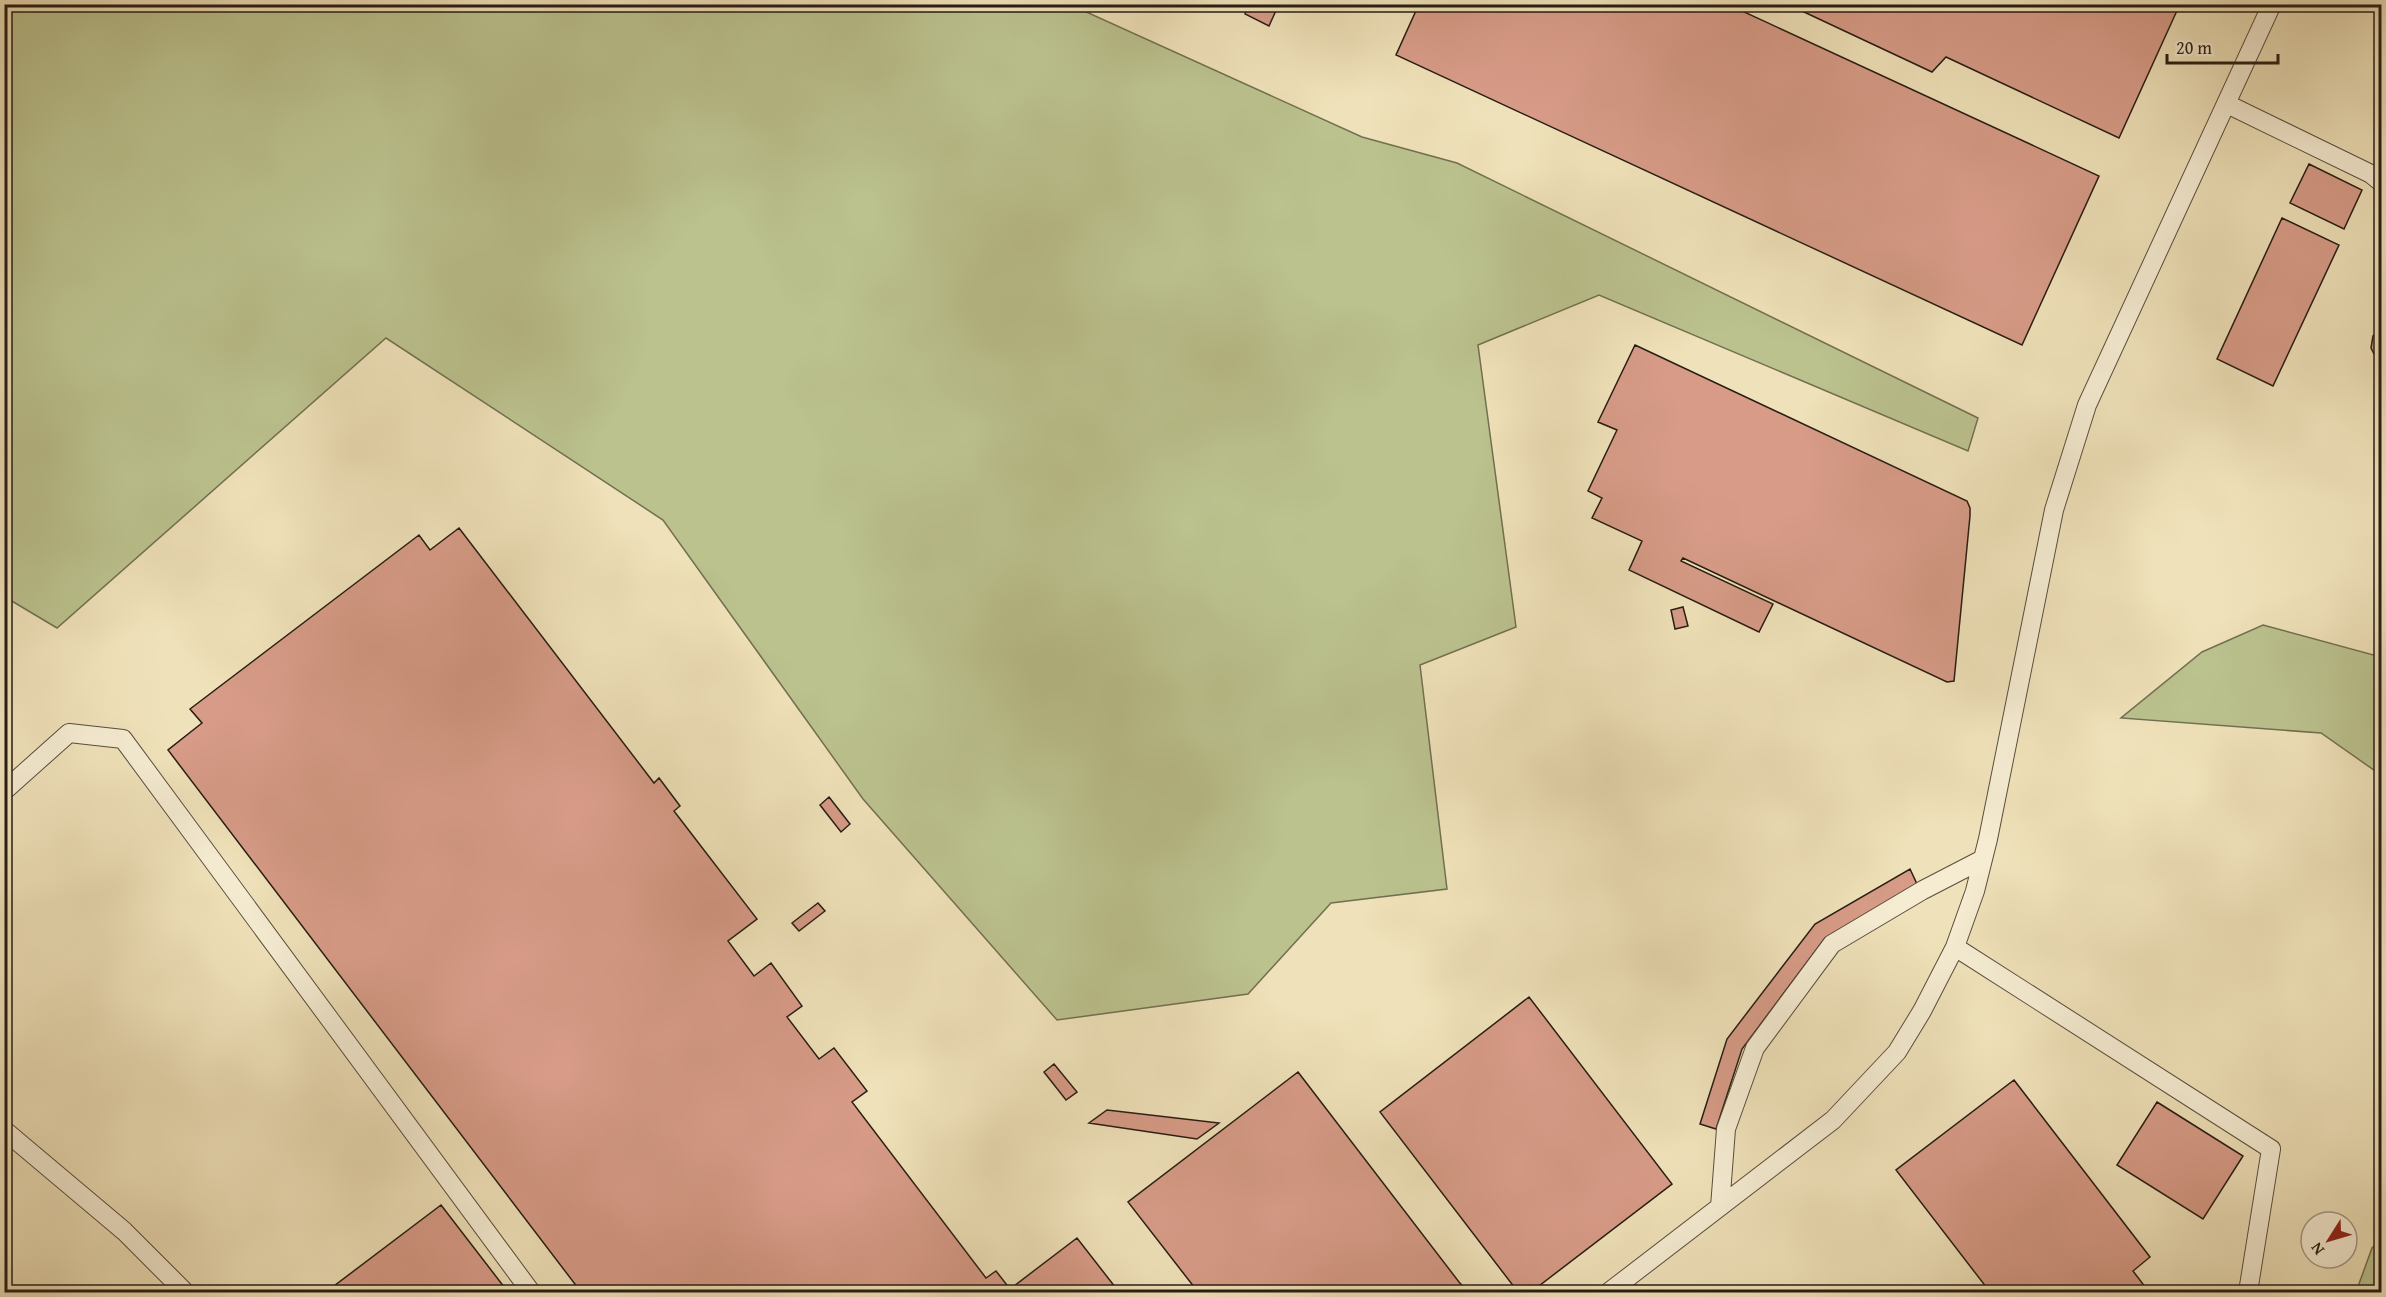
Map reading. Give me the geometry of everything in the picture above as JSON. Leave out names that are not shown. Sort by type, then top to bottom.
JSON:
[{"type":"lane","points":[[1609,1293],[1833,1120],[1897,1052],[1922,1011],[1955,947],[1975,891],[1983,859],[2054,510],[2087,405],[2272,4]]},
{"type":"lane","points":[[2227,104],[2372,174],[2382,183]]},
{"type":"lane","points":[[4,791],[69,733],[123,739],[531,1293]]},
{"type":"lane","points":[[1720,1207],[1726,1129],[1755,1048],[1832,944],[1983,859]]},
{"type":"lane","points":[[1955,947],[2271,1149],[2248,1293]]},
{"type":"lane","points":[[4,1130],[124,1231],[185,1293]]},
{"type":"green space","points":[[5,4],[1071,5],[1362,137],[1457,163],[1978,418],[1968,451],[1599,295],[1478,345],[1516,627],[1420,665],[1447,889],[1331,903],[1248,994],[1057,1020],[863,799],[663,520],[386,338],[57,628],[5,597]]},
{"type":"green space","points":[[2263,625],[2381,657],[2381,775],[2321,733],[2121,718],[2202,652]]},
{"type":"green space","points":[[2381,1240],[2381,1292],[2356,1292],[2372,1248]]},
{"type":"building","points":[[1249,4],[1279,4],[1269,26],[1245,14]]},
{"type":"building","points":[[1419,4],[1727,4],[2099,176],[2022,345],[1396,55]]},
{"type":"building","points":[[1787,4],[2180,4],[2119,138],[1946,57],[1932,72]]},
{"type":"building","points":[[2309,164],[2362,190],[2344,229],[2290,203]]},
{"type":"building","points":[[2282,218],[2339,245],[2273,386],[2217,359]]},
{"type":"building","points":[[2382,328],[2382,362],[2377,360],[2371,348],[2373,336]]},
{"type":"building","points":[[1635,345],[1967,501],[1970,516],[1954,681],[1947,682],[1683,558],[1681,561],[1773,604],[1759,632],[1629,570],[1642,541],[1592,518],[1602,498],[1588,491],[1617,430],[1598,422]]},
{"type":"building","points":[[459,528],[654,783],[659,778],[680,806],[674,811],[757,919],[728,941],[754,976],[771,963],[802,1006],[787,1017],[819,1059],[834,1048],[867,1091],[852,1102],[986,1278],[996,1271],[1010,1289],[1077,1238],[1119,1292],[581,1292],[168,750],[202,723],[190,709],[419,535],[430,550]]},
{"type":"building","points":[[1683,607],[1688,626],[1675,629],[1671,610]]},
{"type":"building","points":[[829,797],[850,824],[841,832],[820,805]]},
{"type":"building","points":[[1910,869],[1917,884],[1825,938],[1742,1049],[1716,1129],[1700,1124],[1727,1039],[1815,924]]},
{"type":"building","points":[[818,903],[825,911],[799,931],[792,923]]},
{"type":"building","points":[[1529,997],[1672,1184],[1531,1292],[1518,1292],[1380,1112]]},
{"type":"building","points":[[1054,1064],[1077,1092],[1066,1100],[1044,1072]]},
{"type":"building","points":[[1298,1072],[1468,1292],[1198,1292],[1128,1202]]},
{"type":"building","points":[[2014,1080],[2150,1257],[2133,1271],[2149,1292],[1990,1292],[1896,1170]]},
{"type":"building","points":[[2157,1102],[2243,1156],[2203,1219],[2117,1165]]},
{"type":"building","points":[[1107,1110],[1219,1123],[1197,1139],[1089,1123]]},
{"type":"building","points":[[441,1205],[508,1292],[326,1292]]}]
